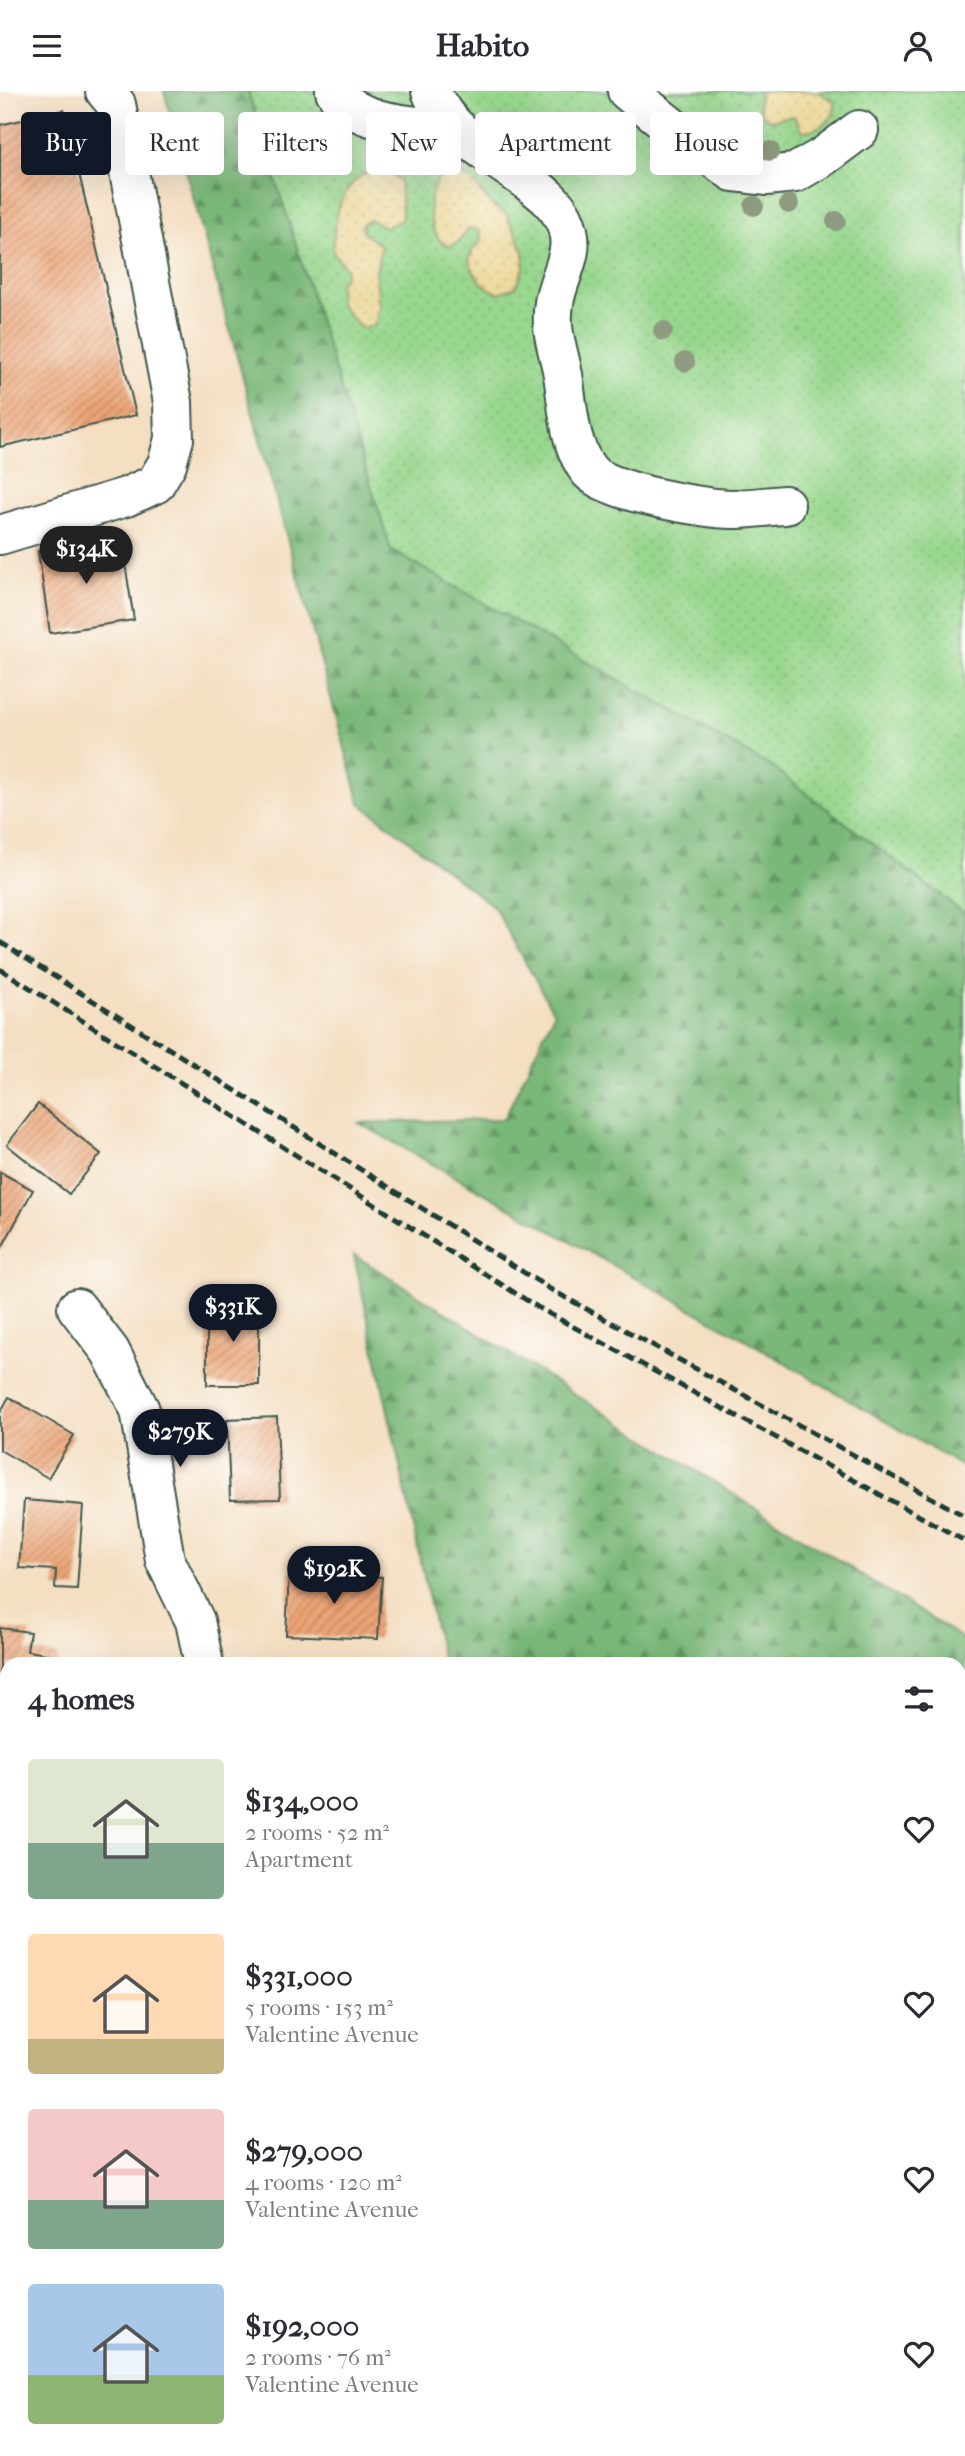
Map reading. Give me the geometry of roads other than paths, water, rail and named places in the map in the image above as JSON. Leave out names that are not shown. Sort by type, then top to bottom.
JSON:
[{"type":"street","points":[[0,535],[127,497],[155,484],[167,464],[174,439],[173,402],[116,104],[105,91]]},
{"type":"street","points":[[335,91],[358,113],[366,115]]},
{"type":"street","points":[[431,91],[442,112]]},
{"type":"street","points":[[627,91],[683,136],[733,171],[766,176],[795,173],[859,130]]},
{"type":"street","points":[[461,132],[551,199],[563,216],[570,236],[567,266],[554,301],[553,338],[563,373],[570,424],[581,458],[592,474],[619,487],[706,507],[733,509],[785,505]]},
{"type":"street","points":[[77,1308],[110,1351],[140,1410],[165,1559],[195,1621],[203,1657]]},
{"type":"railway","points":[[0,942],[550,1289],[965,1516]]},
{"type":"railway","points":[[0,969],[539,1308],[965,1541]]}]
